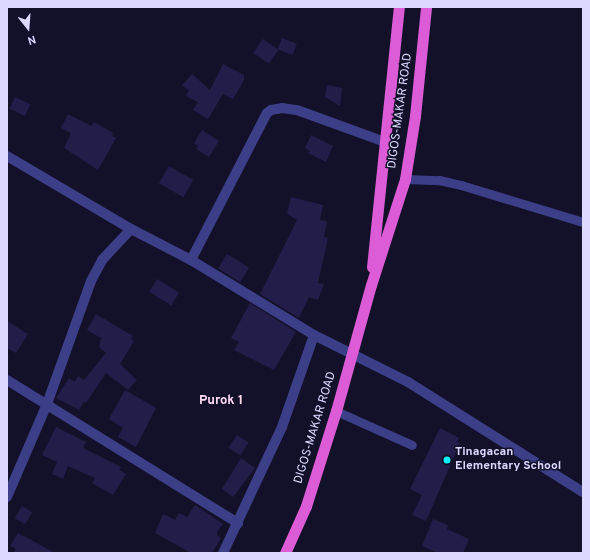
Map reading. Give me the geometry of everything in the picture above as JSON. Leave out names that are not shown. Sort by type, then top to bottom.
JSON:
[{"type":"highway","name":"DIGOS-MAKAR ROAD","points":[[370,285],[399,10]]},
{"type":"highway","name":"DIGOS-MAKAR ROAD","points":[[285,553],[306,506],[336,411],[370,285],[405,179],[415,116],[426,11]]},
{"type":"street","points":[[191,260],[267,113],[271,110],[282,108],[297,110],[385,142]]},
{"type":"street","points":[[7,156],[131,229],[191,260],[314,335],[408,382],[583,492]]},
{"type":"street","points":[[7,497],[47,404],[82,303],[102,260],[131,229]]},
{"type":"street","points":[[223,553],[282,427],[314,335]]},
{"type":"street","points":[[7,380],[238,523]]},
{"type":"lane","points":[[405,179],[439,180],[461,185],[583,222]]},
{"type":"lane","points":[[336,411],[412,445]]},
{"type":"building","points":[[282,38],[297,44],[292,55],[278,49]]},
{"type":"building","points":[[263,39],[279,50],[269,64],[253,53]]},
{"type":"building","points":[[223,64],[244,75],[244,80],[233,99],[223,94],[208,119],[193,110],[198,102],[186,96],[189,91],[182,85],[192,74],[210,90]]},
{"type":"building","points":[[327,85],[342,88],[340,106],[325,97]]},
{"type":"building","points":[[15,97],[30,104],[25,116],[10,109]]},
{"type":"building","points":[[68,114],[91,126],[94,122],[113,133],[112,136],[116,138],[98,170],[64,148],[71,133],[61,128]]},
{"type":"building","points":[[202,130],[219,141],[209,157],[196,149],[198,146],[194,143]]},
{"type":"building","points":[[311,135],[333,146],[326,162],[308,153],[310,151],[305,148]]},
{"type":"building","points":[[169,166],[193,180],[183,197],[159,183]]},
{"type":"building","points":[[291,197],[323,205],[320,220],[327,221],[324,237],[328,238],[318,283],[324,284],[318,300],[309,297],[299,318],[260,294],[297,220],[287,214]]},
{"type":"building","points":[[227,254],[249,268],[240,282],[218,268]]},
{"type":"building","points":[[157,279],[179,293],[171,305],[149,292]]},
{"type":"building","points":[[250,303],[296,332],[274,370],[234,350],[239,342],[231,338]]},
{"type":"building","points":[[96,314],[133,336],[131,339],[134,341],[120,364],[137,380],[128,390],[106,373],[86,403],[84,402],[79,410],[56,398],[69,378],[75,382],[78,376],[84,380],[106,353],[99,347],[101,338],[87,330]]},
{"type":"building","points":[[7,321],[28,334],[16,353],[7,348]]},
{"type":"building","points":[[125,390],[156,408],[136,447],[118,437],[123,428],[109,419]]},
{"type":"building","points":[[56,427],[86,442],[83,448],[121,467],[119,470],[126,474],[113,495],[92,483],[95,478],[68,466],[63,479],[52,474],[57,462],[42,455]]},
{"type":"building","points":[[440,428],[459,438],[457,442],[460,443],[426,521],[412,515],[422,495],[410,489]]},
{"type":"building","points":[[237,435],[249,443],[240,455],[229,447]]},
{"type":"building","points":[[241,458],[255,468],[233,497],[222,489]]},
{"type":"building","points":[[195,505],[223,524],[217,532],[217,535],[221,538],[212,553],[191,553],[155,533],[163,514],[175,520],[179,513],[187,517]]},
{"type":"building","points":[[22,506],[32,512],[25,524],[15,518]]},
{"type":"building","points":[[433,519],[448,525],[447,529],[469,539],[463,553],[438,553],[422,546]]},
{"type":"building","points":[[18,533],[55,553],[13,553],[16,549],[10,546]]},
{"type":"place","name":"Tinagacan Elementary School","points":[[447,460]]},
{"type":"district","name":"Purok 1","points":[[221,401]]}]
